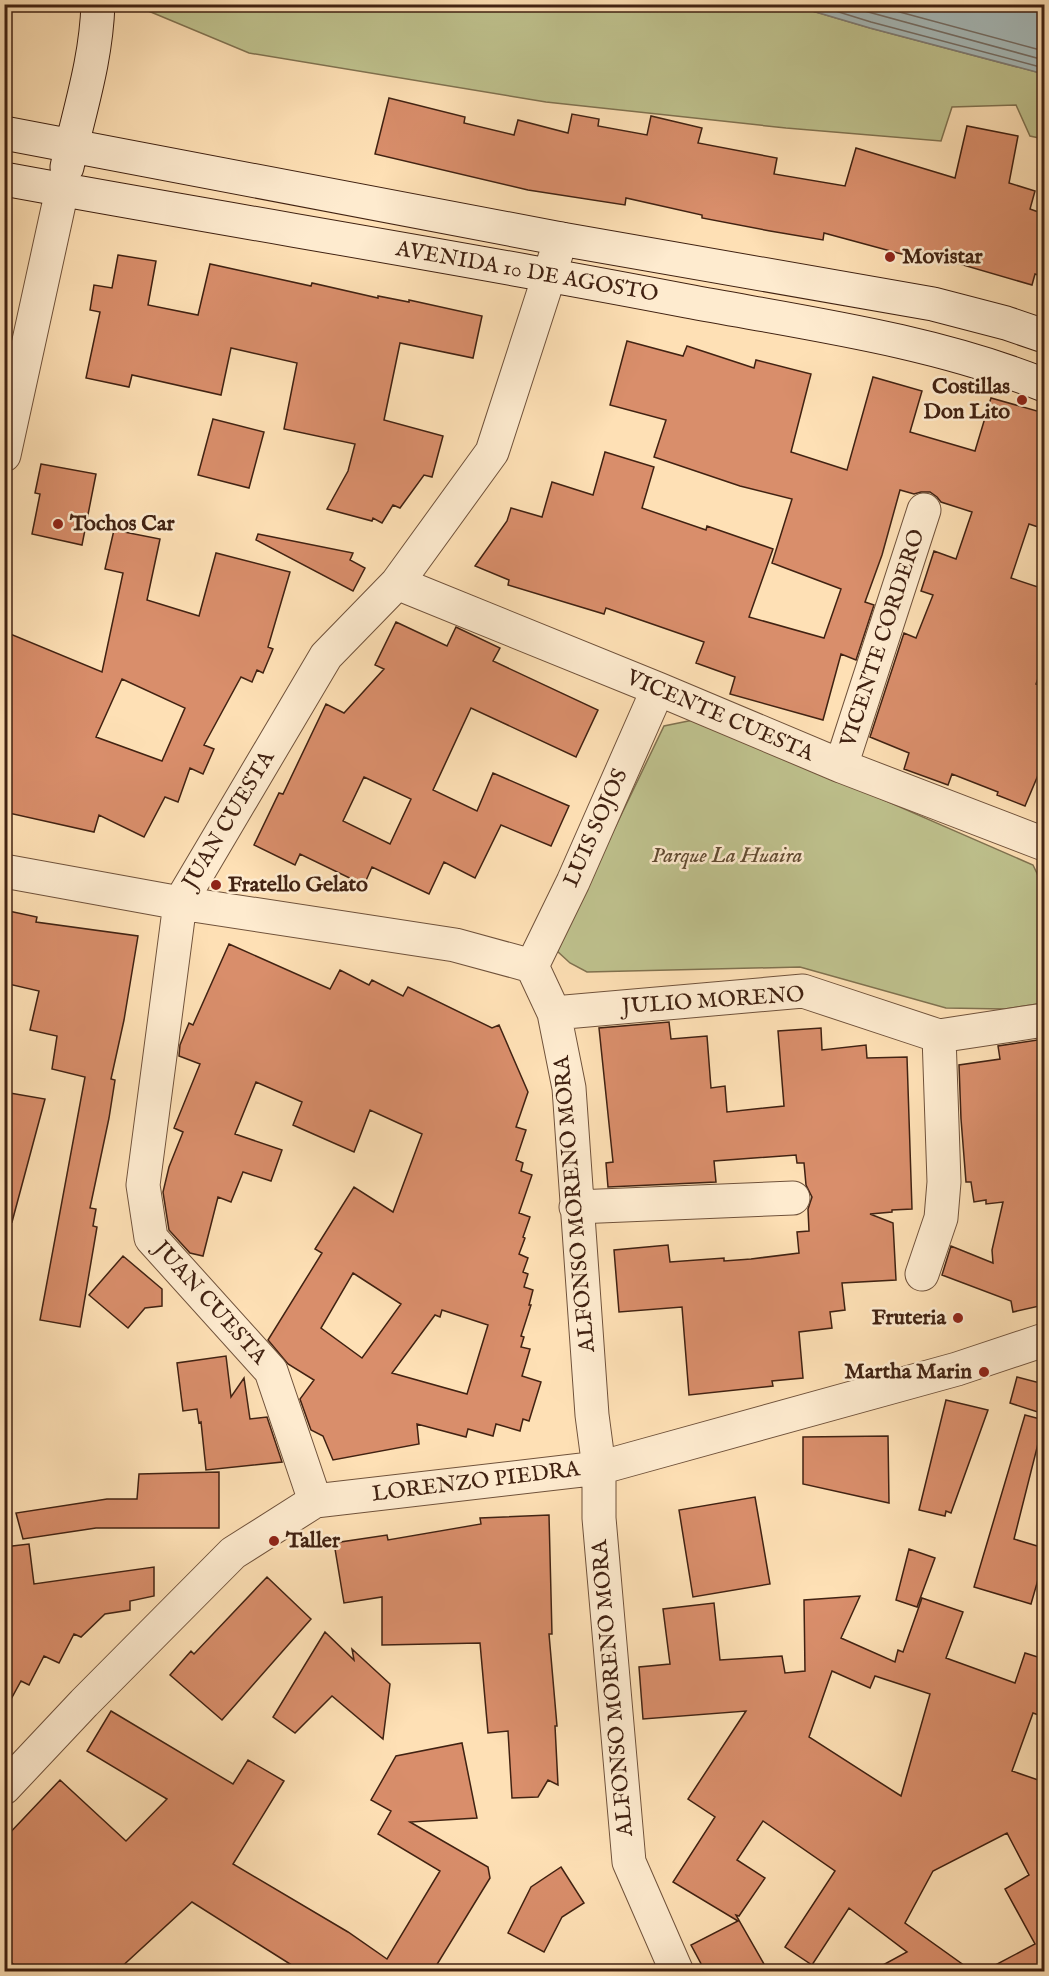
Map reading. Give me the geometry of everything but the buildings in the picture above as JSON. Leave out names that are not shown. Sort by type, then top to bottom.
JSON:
[{"type":"street","points":[[4,455],[72,146],[92,69],[98,4]]},
{"type":"street","name":"AVENIDA 10 DE AGOSTO","points":[[4,133],[561,239],[933,304],[1006,323],[1044,336]]},
{"type":"street","name":"AVENIDA 10 DE AGOSTO","points":[[4,179],[549,274],[867,335],[1016,373],[1044,385]]},
{"type":"street","name":"JUAN CUESTA","points":[[315,1501],[271,1371],[151,1238],[143,1185],[180,903],[326,656],[397,584],[492,452],[561,239]]},
{"type":"street","name":"VICENTE CORDERO","points":[[841,766],[924,510]]},
{"type":"street","name":"VICENTE CUESTA","points":[[397,584],[658,689],[841,766],[1044,844]]},
{"type":"street","name":"LUIS SOJOS","points":[[532,966],[573,882],[658,689]]},
{"type":"street","points":[[4,871],[180,903],[411,937],[455,945],[532,966]]},
{"type":"street","name":"ALFONSO MORENO MORA","points":[[532,966],[554,1013],[569,1088],[592,1415],[599,1467],[598,1518],[629,1862],[677,1971]]},
{"type":"street","name":"JULIO MORENO","points":[[554,1013],[803,991],[939,1036],[1044,1020]]},
{"type":"street","points":[[922,1274],[941,1218],[944,1182],[939,1036]]},
{"type":"street","points":[[576,1207],[793,1198]]},
{"type":"street","name":"LORENZO PIEDRA","points":[[4,1788],[84,1703],[233,1553],[315,1501],[599,1467],[957,1369],[1044,1340]]},
{"type":"green space","points":[[134,5],[792,5],[1044,74],[1044,139],[1030,136],[1016,105],[952,107],[941,141],[786,128],[546,102],[249,53]]},
{"type":"green space","name":"Parque La Huaira","points":[[698,719],[1033,865],[1044,888],[1044,1003],[1005,1009],[946,1008],[800,967],[587,972],[570,963],[556,950],[664,726]]},
{"type":"water","points":[[792,5],[1044,5],[1044,74],[870,28]]},
{"type":"place","name":"Movistar","points":[[890,257]]},
{"type":"place","name":"Costillas Don Lito","points":[[1022,400]]},
{"type":"place","name":"Tochos Car","points":[[58,524]]},
{"type":"place","name":"Fratello Gelato","points":[[216,885]]},
{"type":"place","name":"Fruteria","points":[[958,1318]]},
{"type":"place","name":"Martha Marin","points":[[984,1372]]},
{"type":"place","name":"Taller","points":[[274,1541]]}]
